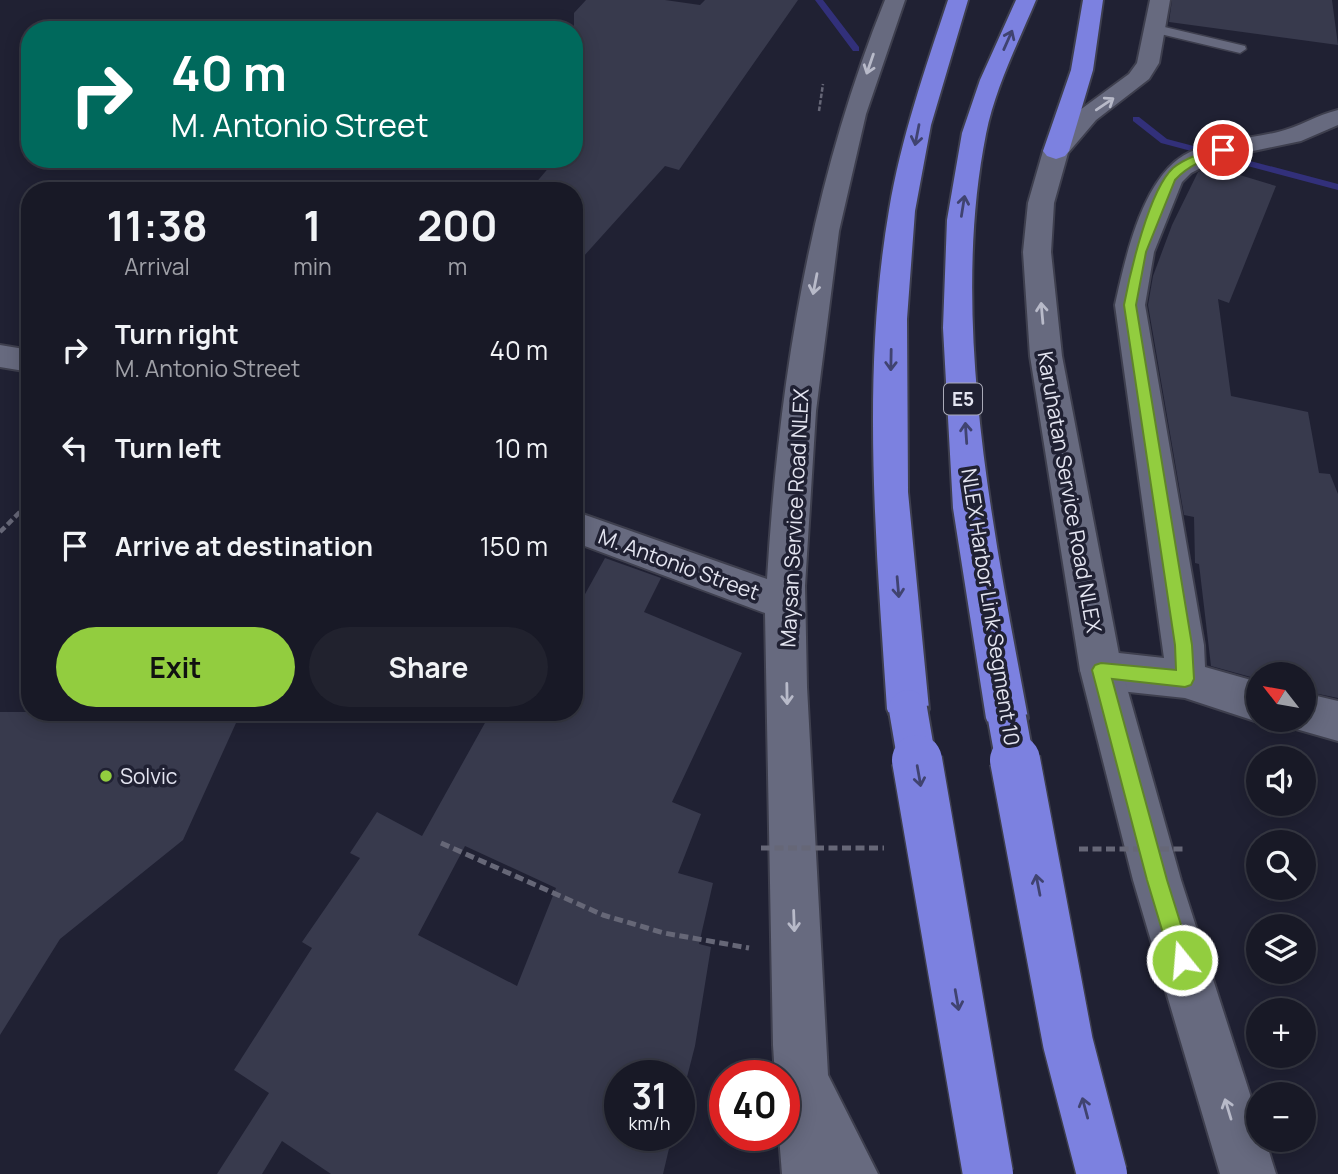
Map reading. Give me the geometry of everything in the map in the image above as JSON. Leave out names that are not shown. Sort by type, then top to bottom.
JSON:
[{"type":"highway","points":[[958,0],[934,69],[919,125],[902,211],[891,319],[890,492],[908,709],[988,1174]]},
{"type":"highway","name":"NLEX Harbor Link Segment 10","points":[[1026,0],[990,80],[974,133],[961,220],[958,328],[971,508],[1068,1043],[1102,1174]]},
{"type":"highway","points":[[1056,151],[1082,69],[1093,0]]},
{"type":"street","name":"Maysan Service Road NLEX","points":[[799,1060],[785,601],[797,423],[811,306],[831,201],[859,96],[895,0]]},
{"type":"street","name":"Karuhatan Service Road NLEX","points":[[1160,0],[1148,62],[1138,79],[1088,115],[1056,151],[1041,203],[1037,252],[1046,356],[1101,670],[1157,880],[1248,1174]]},
{"type":"street","points":[[1185,679],[1184,645],[1130,305],[1140,252],[1170,179],[1178,169],[1213,153],[1291,136],[1338,117]]},
{"type":"street","points":[[1291,136],[1326,145]]},
{"type":"street","points":[[0,356],[21,359]]},
{"type":"street","name":"M. Antonio Street","points":[[583,529],[748,591],[785,601]]},
{"type":"street","points":[[1101,670],[1185,679],[1246,699]]},
{"type":"street","points":[[1316,716],[1338,721]]},
{"type":"street","points":[[800,1070],[850,1174]]},
{"type":"street","name":"Maysan Service Road NLEX","points":[[800,1078],[810,1174]]},
{"type":"lane","points":[[1156,29],[1240,49]]},
{"type":"path","points":[[0,532],[21,511]]},
{"type":"path","points":[[440,843],[603,915],[664,933],[753,949]]},
{"type":"path","points":[[1075,849],[1186,849]]},
{"type":"building","points":[[586,0],[665,0],[700,5],[705,0],[798,0],[679,170],[665,166],[583,257],[583,182],[537,182],[548,168],[583,168],[583,21],[574,21],[574,13]]},
{"type":"building","points":[[1172,0],[1332,0],[1338,45],[1169,22]]},
{"type":"building","points":[[1210,166],[1276,186],[1229,303],[1218,299],[1231,396],[1308,412],[1319,473],[1330,474],[1338,494],[1338,698],[1316,693],[1316,662],[1246,662],[1246,676],[1211,666],[1199,564],[1195,563],[1194,517],[1184,515],[1148,305],[1153,276],[1172,225],[1198,172]]},
{"type":"building","points":[[605,558],[661,578],[644,612],[742,653],[672,802],[701,814],[678,873],[713,883],[699,944],[711,947],[691,1060],[604,1060],[604,1151],[668,1151],[663,1174],[331,1174],[282,1141],[262,1174],[217,1174],[269,1093],[234,1070],[312,948],[302,942],[360,858],[350,853],[377,812],[422,836],[486,721],[583,721],[583,598]],"holes":[[[465,846],[556,888],[517,986],[418,935]]]},
{"type":"building","name":"Solvic","points":[[0,712],[21,712],[21,721],[237,721],[183,840],[60,939],[0,1035]]},
{"type":"waterway","points":[[819,0],[856,49]]},
{"type":"waterway","points":[[1136,119],[1164,141],[1338,187]]},
{"type":"place","name":"Solvic","points":[[106,776]]},
{"type":"route","points":[[1182,960],[1157,880],[1101,670],[1185,679],[1184,645],[1130,305],[1140,252],[1170,179],[1178,169],[1203,156],[1223,150]]}]
